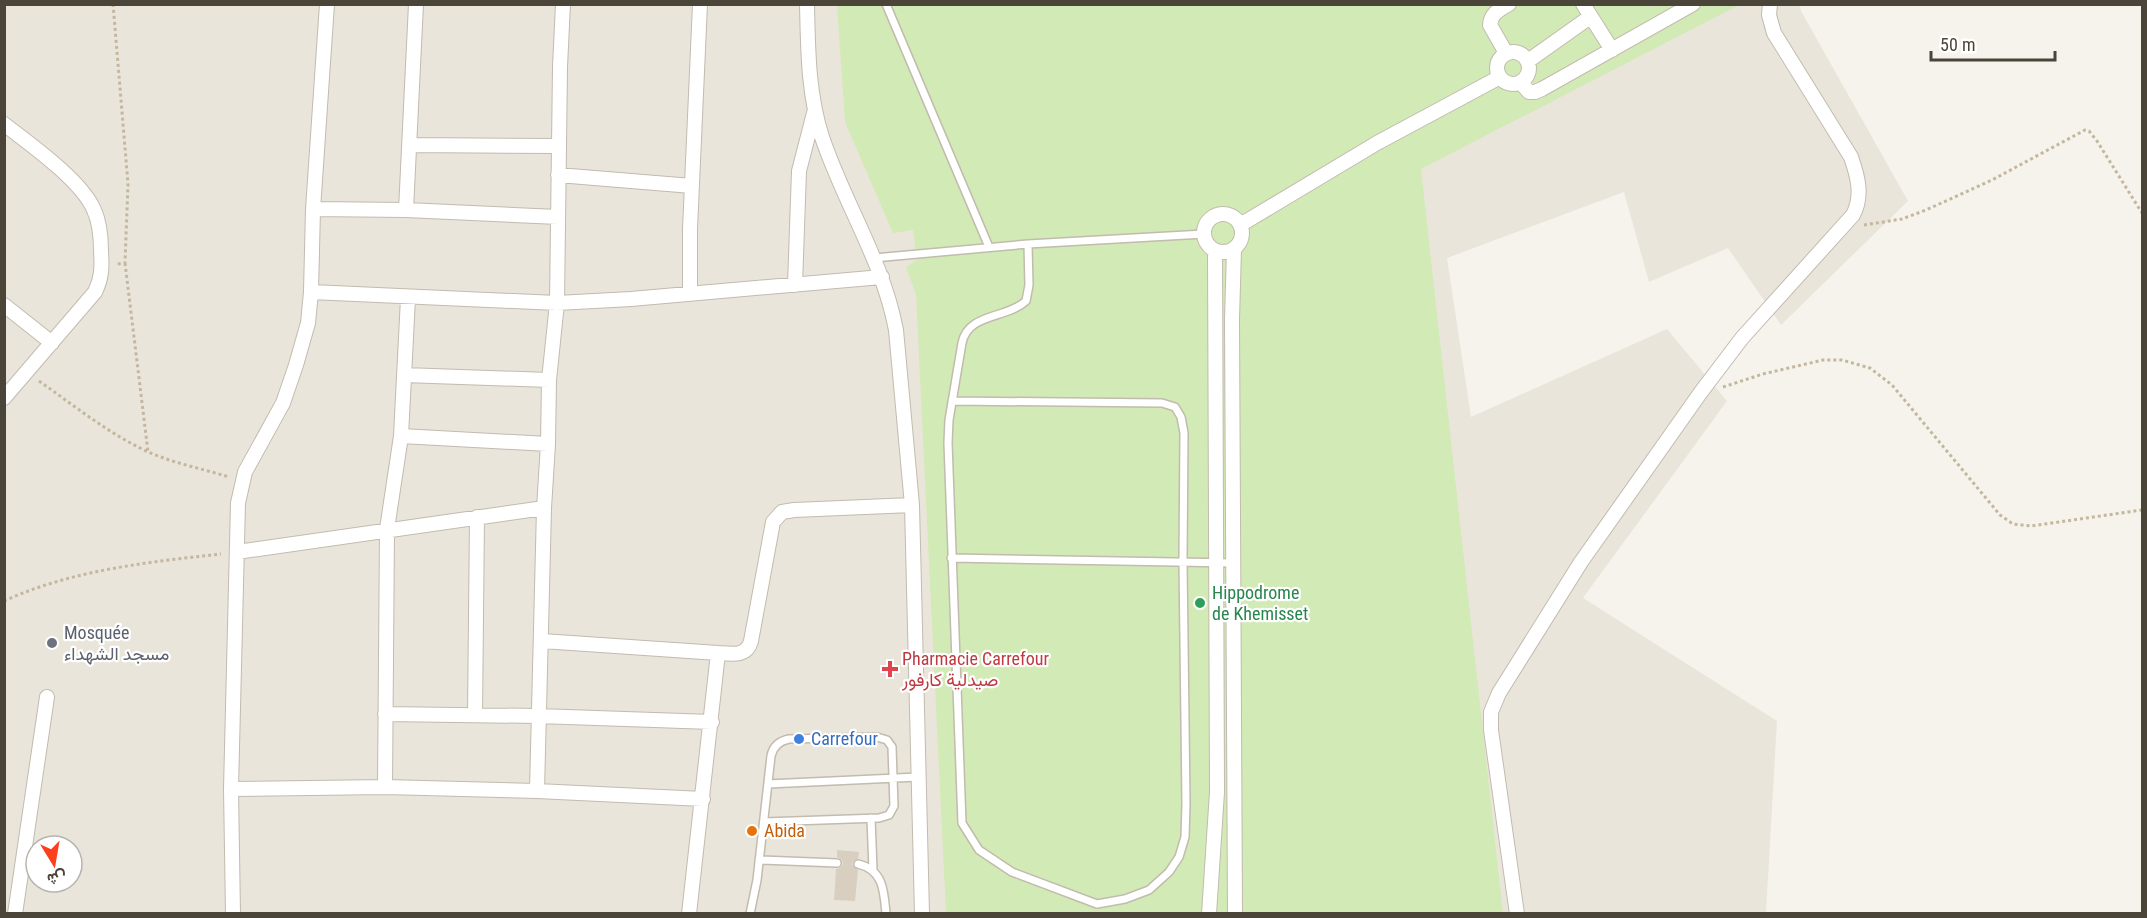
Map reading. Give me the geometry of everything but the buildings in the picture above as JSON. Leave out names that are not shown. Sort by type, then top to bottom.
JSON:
[{"type":"street","points":[[233,914],[231,789],[238,503],[242,482],[283,403],[308,323],[311,292],[312,209],[327,4]]},
{"type":"street","points":[[406,210],[416,4]]},
{"type":"street","points":[[537,791],[543,508],[548,444],[549,380],[557,303],[563,4]]},
{"type":"street","points":[[690,294],[700,4]]},
{"type":"street","points":[[807,4],[814,111],[835,171],[882,277],[892,305],[896,330],[912,505],[922,914]]},
{"type":"street","points":[[1506,53],[1490,25],[1492,15],[1509,4]]},
{"type":"street","points":[[1520,82],[1529,92],[1535,92],[1693,4]]},
{"type":"street","points":[[1517,914],[1491,730],[1491,712],[1508,678],[1581,562],[1701,392],[1742,338],[1847,222],[1858,205],[1857,174],[1851,158],[1774,33],[1769,15],[1770,4]]},
{"type":"street","points":[[1528,61],[1587,11],[1612,50]]},
{"type":"street","points":[[1506,53],[1521,54],[1528,61],[1528,73],[1520,82],[1509,83],[1500,77],[1497,67],[1506,53]]},
{"type":"street","points":[[1240,225],[1377,143],[1500,77]]},
{"type":"street","points":[[795,285],[800,171],[814,111]]},
{"type":"street","points":[[4,124],[62,170],[87,198],[97,219],[101,236],[102,266],[102,275],[95,292],[4,398]]},
{"type":"street","points":[[410,145],[559,146]]},
{"type":"street","points":[[558,176],[692,186]]},
{"type":"street","points":[[312,209],[406,210],[558,217]]},
{"type":"street","points":[[1234,249],[1228,252],[1215,250],[1207,244],[1203,234],[1209,220],[1218,214],[1228,215],[1237,221],[1240,225],[1241,238],[1234,249],[1232,320],[1235,914]]},
{"type":"street","points":[[1209,914],[1217,792],[1215,250]]},
{"type":"street","points":[[311,292],[557,303],[882,277]]},
{"type":"street","points":[[385,787],[387,529],[401,436],[408,298]]},
{"type":"street","points":[[4,305],[52,343]]},
{"type":"street","points":[[404,375],[549,380]]},
{"type":"street","points":[[401,436],[548,444]]},
{"type":"street","points":[[542,640],[718,653],[744,652],[749,648],[773,522],[782,513],[794,510],[912,505]]},
{"type":"street","points":[[237,552],[543,508]]},
{"type":"street","points":[[475,715],[477,517]]},
{"type":"street","points":[[689,914],[718,653]]},
{"type":"street","points":[[15,914],[47,697]]},
{"type":"street","points":[[385,714],[712,722]]},
{"type":"street","points":[[231,789],[385,787],[703,799]]},
{"type":"lane","points":[[886,4],[989,247]]},
{"type":"lane","points":[[874,258],[1028,244],[1203,234]]},
{"type":"lane","points":[[952,401],[1161,404],[1175,407],[1181,417],[1184,433],[1185,837],[1179,857],[1169,872],[1149,890],[1125,899],[1097,904],[1012,872],[979,850],[962,824],[948,443],[952,401],[963,338],[968,328],[1021,306],[1026,301],[1029,285],[1028,244]]},
{"type":"lane","points":[[951,558],[1234,563]]},
{"type":"lane","points":[[750,914],[772,751],[779,742],[789,739],[882,737],[892,747],[892,811],[884,818],[764,822]]},
{"type":"lane","points":[[768,784],[918,777]]},
{"type":"lane","points":[[871,818],[873,870]]},
{"type":"lane","points":[[759,860],[837,863]]},
{"type":"lane","points":[[858,864],[873,870],[881,880],[886,914]]},
{"type":"path","points":[[113,4],[128,184],[125,263],[148,452]]},
{"type":"path","points":[[1847,222],[1859,225],[1878,224],[1902,219],[1926,210],[1992,180],[2085,130],[2089,131],[2097,141],[2142,213]]},
{"type":"path","points":[[102,266],[125,263]]},
{"type":"path","points":[[1701,392],[1823,360],[1856,363],[1870,368],[1892,385],[2000,515],[2013,524],[2031,526],[2142,510]]},
{"type":"path","points":[[27,372],[115,434],[148,452],[242,482]]},
{"type":"path","points":[[4,601],[35,588],[139,563],[237,552]]},
{"type":"path","points":[[377,914],[384,914]]},
{"type":"shaded area","points":[[5,5],[1800,5],[1801,11],[1908,201],[1781,325],[1728,248],[1649,282],[1624,192],[1447,258],[1471,417],[1667,329],[1727,401],[1583,598],[1777,721],[1766,913],[5,914]]},
{"type":"green space","name":"Hippodrome de Khemisset","points":[[837,5],[1739,5],[1421,169],[1503,913],[946,913],[916,294],[906,267],[917,260],[913,230],[893,233],[845,122]]},
{"type":"place","name":"Hippodrome de Khemisset","points":[[1200,603]]},
{"type":"place","name":"Mosquée مسجد الشهداء","points":[[52,643]]},
{"type":"place","name":"Pharmacie Carrefour صيدلية كارفور","points":[[890,669]]},
{"type":"place","name":"Carrefour","points":[[799,739]]},
{"type":"place","name":"Abida","points":[[752,831]]}]
